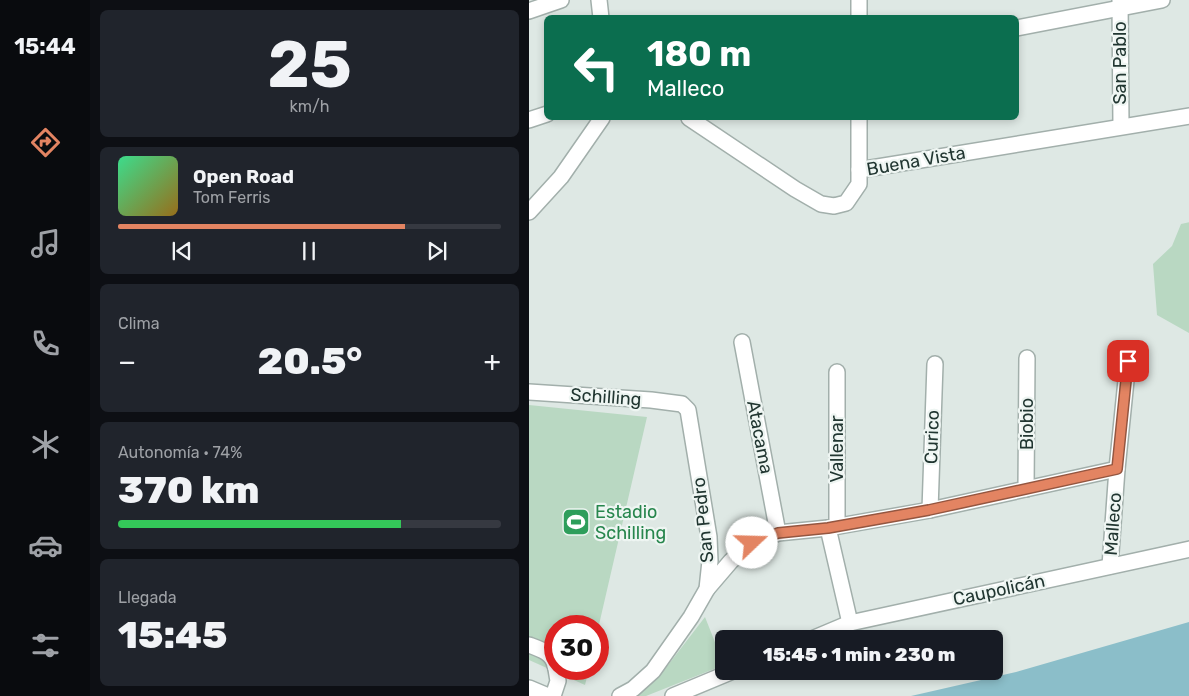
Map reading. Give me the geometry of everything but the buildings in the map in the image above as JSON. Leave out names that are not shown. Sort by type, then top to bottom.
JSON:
[{"type":"street","points":[[529,11],[561,0]]},
{"type":"street","points":[[599,0],[601,15]]},
{"type":"street","points":[[859,0],[859,15]]},
{"type":"street","points":[[1019,28],[1120,4],[1162,0]]},
{"type":"street","name":"San Pablo","points":[[1120,4],[1121,126]]},
{"type":"street","points":[[529,120],[544,115]]},
{"type":"street","name":"Buena Vista","points":[[692,120],[795,189],[821,204],[834,206],[846,203],[859,184],[859,170],[1189,116]]},
{"type":"street","points":[[529,212],[561,176],[601,120]]},
{"type":"street","points":[[859,120],[859,170]]},
{"type":"street","name":"Atacama","points":[[742,342],[778,533]]},
{"type":"street","name":"Biobio","points":[[1026,489],[1027,358]]},
{"type":"street","name":"Malleco","points":[[1110,566],[1117,469],[1128,361]]},
{"type":"street","name":"Curico","points":[[929,510],[935,364]]},
{"type":"street","name":"Vallenar","points":[[837,372],[832,527],[850,623]]},
{"type":"street","name":"Schilling","points":[[529,392],[651,400],[682,404]]},
{"type":"street","name":"San Pedro","points":[[620,696],[633,689],[653,670],[691,617],[707,589],[710,562],[709,537],[688,410],[682,404]]},
{"type":"street","points":[[707,589],[731,561],[752,543],[778,533],[832,527],[929,510],[1117,469]]},
{"type":"street","name":"Caupolicán","points":[[833,630],[850,623],[1189,549]]},
{"type":"street","points":[[529,644],[544,651]]},
{"type":"street","points":[[673,696],[715,678]]},
{"type":"street","points":[[553,696],[558,680]]},
{"type":"street","points":[[529,688],[548,696]]},
{"type":"green space","points":[[1190,222],[1189,333],[1157,315],[1153,264],[1172,246],[1181,224]]},
{"type":"green space","name":"Estadio Schilling","points":[[529,405],[647,417],[601,615],[544,615],[544,667],[529,660]]},
{"type":"green space","points":[[705,617],[715,642],[715,669],[646,696],[638,696],[665,669]]},
{"type":"green space","name":"Estadio Schilling","points":[[574,680],[586,680],[585,685]]},
{"type":"water","points":[[1189,622],[1189,696],[911,696],[981,680],[1003,680],[1003,675]]},
{"type":"place","name":"Estadio Schilling","points":[[576,522]]},
{"type":"route","points":[[752,543],[778,533],[828,528],[929,510],[1117,469],[1128,361]]}]
